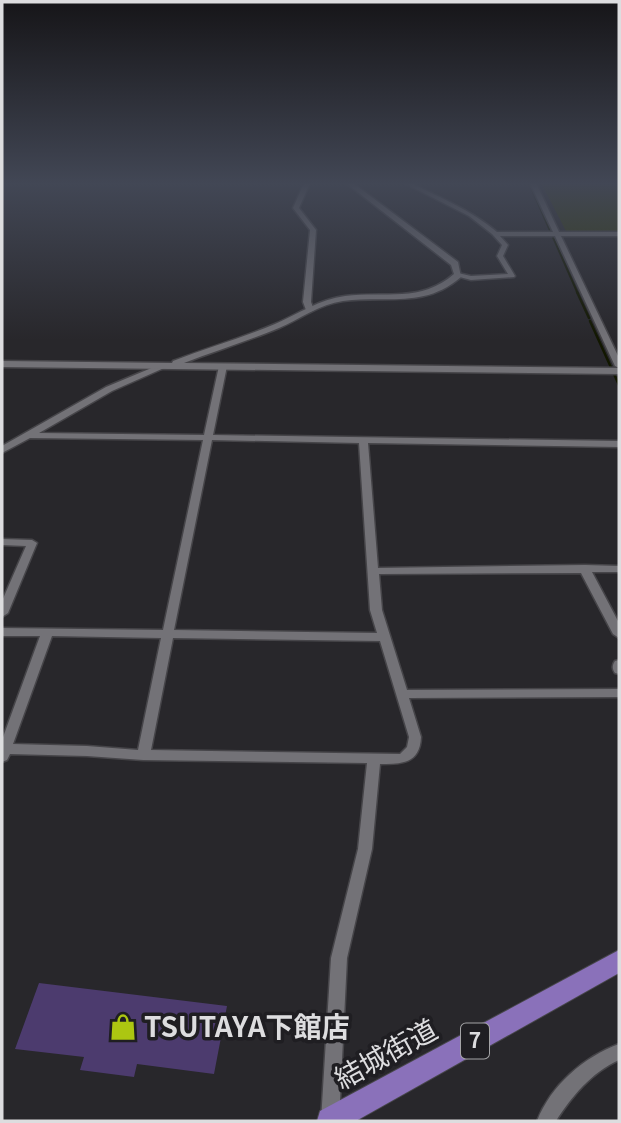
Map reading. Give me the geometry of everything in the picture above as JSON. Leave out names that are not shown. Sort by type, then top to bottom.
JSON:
[{"type":"main road","name":"結城街道","points":[[330,1121],[619,961]]},
{"type":"street","points":[[310,310],[307,302],[313,235]]},
{"type":"street","points":[[419,235],[455,264],[458,275]]},
{"type":"street","points":[[458,275],[471,278],[512,276],[500,256],[505,245],[497,235]]},
{"type":"street","points":[[2,364],[616,370],[556,235]]},
{"type":"street","points":[[2,450],[109,389],[267,330],[310,310],[341,299],[405,298],[432,293],[447,286],[458,275]]},
{"type":"street","points":[[143,755],[223,366]]},
{"type":"street","points":[[26,435],[619,444]]},
{"type":"street","points":[[47,633],[3,752],[87,751],[143,755],[402,759],[416,744],[376,610],[363,440]]},
{"type":"street","points":[[2,542],[32,542],[2,613]]},
{"type":"street","points":[[585,568],[593,592],[609,611],[619,634]]},
{"type":"street","points":[[373,571],[619,569]]},
{"type":"street","points":[[2,584],[15,584]]},
{"type":"street","points":[[2,632],[384,637]]},
{"type":"street","points":[[619,664],[619,670]]},
{"type":"street","points":[[403,694],[619,693]]},
{"type":"street","points":[[330,1121],[339,958],[365,849],[374,758]]},
{"type":"street","points":[[546,1121],[564,1092],[583,1072],[619,1052]]},
{"type":"building","name":"TSUTAYA下館店","points":[[39,983],[227,1006],[214,1074],[137,1064],[134,1077],[80,1070],[84,1057],[15,1049]]},
{"type":"waterway","points":[[552,235],[578,294]]},
{"type":"waterway","points":[[577,292],[589,318]]},
{"type":"waterway","points":[[590,321],[619,385]]},
{"type":"place","name":"TSUTAYA下館店","points":[[123,1027]]}]
